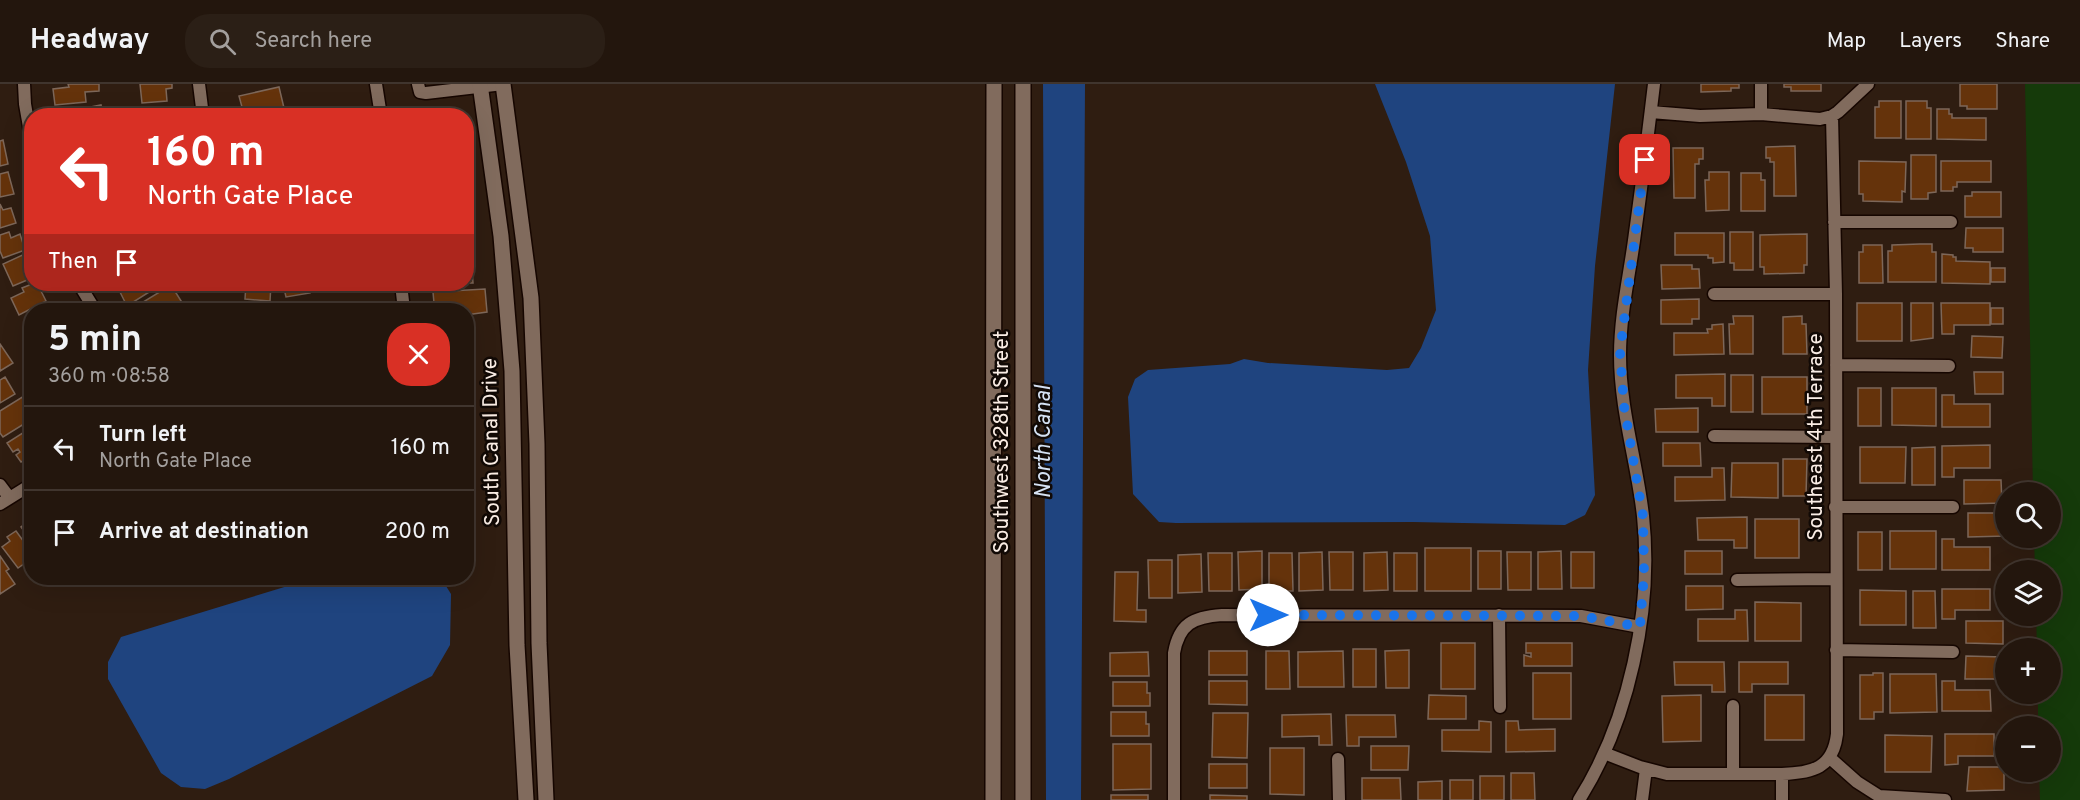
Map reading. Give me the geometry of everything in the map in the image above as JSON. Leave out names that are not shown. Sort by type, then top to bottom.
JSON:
[{"type":"street","points":[[24,84],[26,108]]},
{"type":"street","points":[[199,84],[202,108]]},
{"type":"street","points":[[376,84],[380,108]]},
{"type":"street","points":[[418,84],[420,92],[426,93],[503,84]]},
{"type":"street","name":"South Canal Drive","points":[[503,84],[531,298],[537,444],[539,644],[546,800]]},
{"type":"street","name":"Southwest 328th Street","points":[[993,800],[994,84]]},
{"type":"street","name":"Southwest 328th Street","points":[[1023,84],[1023,800]]},
{"type":"street","points":[[1579,800],[1604,753],[1623,701],[1640,627],[1644,574],[1643,516],[1624,406],[1620,352],[1654,84]]},
{"type":"street","points":[[1761,84],[1761,114]]},
{"type":"street","points":[[1650,112],[1700,116],[1761,114],[1813,119],[1832,116],[1868,84]]},
{"type":"street","name":"South Canal Drive","points":[[480,86],[501,236],[512,371],[517,645],[525,800]]},
{"type":"street","name":"Southeast 4th Terrace","points":[[1830,758],[1837,734],[1836,294],[1832,116]]},
{"type":"street","points":[[1834,222],[1951,222]]},
{"type":"street","points":[[1714,294],[1836,294]]},
{"type":"street","points":[[1836,365],[1949,366]]},
{"type":"street","points":[[1714,436],[1835,437]]},
{"type":"street","points":[[0,485],[4,500],[24,489]]},
{"type":"street","points":[[1835,507],[1953,507]]},
{"type":"street","points":[[1737,580],[1836,579]]},
{"type":"street","points":[[1174,800],[1173,662],[1175,646],[1181,631],[1196,619],[1222,615],[1581,616],[1640,627]]},
{"type":"street","points":[[1499,615],[1500,707]]},
{"type":"street","points":[[1836,650],[1953,652]]},
{"type":"street","points":[[1732,706],[1732,774]]},
{"type":"street","points":[[1604,753],[1646,769],[1685,775],[1782,774],[1809,771],[1821,766],[1830,758],[1857,782],[1879,796],[1945,800]]},
{"type":"street","points":[[1338,759],[1339,800]]},
{"type":"street","points":[[1642,800],[1646,769]]},
{"type":"street","points":[[1782,774],[1782,800]]},
{"type":"green space","points":[[2025,84],[2080,84],[2080,800],[2040,800],[2039,782],[2061,782],[2061,716],[2038,716],[2038,704],[2061,704],[2061,638],[2037,638],[2036,626],[2061,626],[2061,560],[2035,560],[2034,548],[2061,548],[2061,482],[2033,482]]},
{"type":"water","name":"North Canal","points":[[1043,84],[1085,84],[1081,800],[1046,800]]},
{"type":"water","points":[[1375,84],[1615,84],[1595,266],[1588,370],[1595,495],[1585,515],[1565,525],[1413,522],[1159,522],[1133,494],[1128,397],[1135,379],[1148,370],[1230,364],[1244,359],[1268,363],[1387,370],[1409,368],[1421,348],[1436,310],[1430,236],[1406,162]]},
{"type":"water","points":[[291,585],[445,585],[451,594],[450,645],[432,676],[205,789],[181,787],[161,773],[108,679],[108,662],[121,637]]},
{"type":"building","points":[[68,84],[99,84],[99,91],[85,92],[86,102],[55,105],[53,89],[69,87]]},
{"type":"building","points":[[140,84],[172,84],[172,88],[166,89],[167,101],[142,103]]},
{"type":"building","points":[[1701,84],[1739,84],[1739,88],[1731,88],[1731,91],[1701,92]]},
{"type":"building","points":[[1784,84],[1821,84],[1821,91],[1791,91],[1791,87],[1784,87]]},
{"type":"building","points":[[1960,84],[1997,84],[1997,109],[1967,109],[1967,106],[1960,106]]},
{"type":"building","points":[[279,87],[284,108],[238,108],[242,107],[239,96]]},
{"type":"building","points":[[1879,101],[1901,101],[1901,138],[1875,138],[1875,107],[1879,107]]},
{"type":"building","points":[[1906,101],[1927,101],[1927,108],[1931,108],[1931,139],[1906,139]]},
{"type":"building","points":[[101,105],[102,108],[86,108]]},
{"type":"building","points":[[1937,109],[1949,109],[1952,118],[1986,118],[1986,140],[1937,139]]},
{"type":"building","points":[[3,140],[8,164],[0,166],[0,141]]},
{"type":"building","points":[[1795,146],[1796,196],[1774,196],[1774,162],[1766,158],[1766,147]]},
{"type":"building","points":[[1673,148],[1703,148],[1703,159],[1699,159],[1699,164],[1695,164],[1695,198],[1674,198]]},
{"type":"building","points":[[1911,155],[1936,155],[1936,192],[1928,193],[1928,199],[1911,199]]},
{"type":"building","points":[[1859,161],[1906,162],[1905,192],[1902,191],[1902,202],[1863,201],[1863,194],[1859,194]]},
{"type":"building","points":[[1941,161],[1991,161],[1991,182],[1957,182],[1957,187],[1953,187],[1953,191],[1941,191]]},
{"type":"building","points":[[8,172],[14,194],[0,197],[0,174]]},
{"type":"building","points":[[1709,172],[1729,172],[1729,210],[1706,211],[1705,180],[1709,180]]},
{"type":"building","points":[[1741,173],[1761,173],[1761,180],[1765,180],[1765,211],[1741,211]]},
{"type":"building","points":[[1972,192],[2001,192],[2001,217],[1965,217],[1965,196],[1972,196]]},
{"type":"building","points":[[0,204],[3,210],[11,208],[16,223],[0,228]]},
{"type":"building","points":[[1966,228],[2003,228],[2003,252],[1973,252],[1973,248],[1965,248]]},
{"type":"building","points":[[9,232],[11,238],[20,234],[24,250],[3,258],[0,251],[0,235]]},
{"type":"building","points":[[1730,232],[1753,232],[1753,270],[1734,270],[1734,263],[1730,263]]},
{"type":"building","points":[[1675,233],[1724,233],[1724,262],[1713,263],[1713,258],[1708,258],[1708,255],[1675,255]]},
{"type":"building","points":[[1807,234],[1807,265],[1804,265],[1804,273],[1764,274],[1764,267],[1760,267],[1760,235]]},
{"type":"building","points":[[1932,244],[1932,252],[1936,252],[1936,282],[1888,282],[1888,251],[1892,251],[1892,245]]},
{"type":"building","points":[[1863,245],[1882,245],[1883,283],[1859,283],[1859,252],[1863,252]]},
{"type":"building","points":[[24,254],[24,281],[13,286],[3,264]]},
{"type":"building","points":[[1942,254],[1953,255],[1956,261],[1990,262],[1990,284],[1942,283]]},
{"type":"building","points":[[1661,265],[1692,265],[1692,269],[1699,269],[1700,288],[1662,289]]},
{"type":"building","points":[[1991,268],[2005,268],[2005,282],[1991,282]]},
{"type":"building","points":[[24,287],[24,291],[41,291],[46,301],[24,303],[24,312],[19,315],[11,298],[24,292],[22,288]]},
{"type":"building","points":[[485,289],[487,312],[474,314],[474,303],[434,303],[433,292]]},
{"type":"building","points":[[120,291],[151,291],[132,303],[126,303]]},
{"type":"building","points":[[161,291],[175,291],[182,303],[141,303]]},
{"type":"building","points":[[246,291],[271,291],[270,301],[245,299]]},
{"type":"building","points":[[285,291],[310,291],[310,293],[286,297]]},
{"type":"building","points":[[1699,299],[1699,319],[1692,319],[1692,324],[1661,324],[1661,300]]},
{"type":"building","points":[[1857,303],[1902,303],[1902,341],[1857,341]]},
{"type":"building","points":[[1911,303],[1933,303],[1933,338],[1911,341]]},
{"type":"building","points":[[1941,303],[1990,303],[1990,325],[1954,325],[1954,334],[1942,334]]},
{"type":"building","points":[[1991,308],[2003,308],[2003,324],[1991,324]]},
{"type":"building","points":[[1733,316],[1753,316],[1753,354],[1730,354],[1729,324],[1734,324]]},
{"type":"building","points":[[1802,316],[1802,324],[1806,324],[1807,354],[1783,354],[1783,317]]},
{"type":"building","points":[[1723,324],[1724,354],[1674,355],[1674,333],[1708,333],[1707,329],[1712,329],[1712,325]]},
{"type":"building","points":[[1972,336],[2003,337],[2002,358],[1971,357]]},
{"type":"building","points":[[0,344],[13,363],[0,371]]},
{"type":"building","points":[[1974,372],[2003,372],[2003,394],[1975,394]]},
{"type":"building","points":[[1725,374],[1725,406],[1712,406],[1712,398],[1676,398],[1676,375]]},
{"type":"building","points":[[1731,375],[1753,375],[1753,412],[1731,412]]},
{"type":"building","points":[[5,377],[15,394],[0,403],[0,380]]},
{"type":"building","points":[[1762,377],[1807,377],[1807,414],[1762,414]]},
{"type":"building","points":[[1858,388],[1881,388],[1881,426],[1858,426]]},
{"type":"building","points":[[1892,388],[1936,388],[1936,426],[1892,425]]},
{"type":"building","points":[[1942,395],[1954,395],[1954,404],[1990,404],[1990,427],[1942,427]]},
{"type":"building","points":[[24,396],[24,424],[3,437],[0,433],[0,411]]},
{"type":"building","points":[[1698,408],[1698,432],[1656,432],[1655,409]]},
{"type":"building","points":[[24,432],[24,460],[21,462],[16,455],[20,452],[18,449],[13,452],[7,443]]},
{"type":"building","points":[[1663,443],[1700,443],[1701,466],[1663,466]]},
{"type":"building","points":[[1990,445],[1990,468],[1954,468],[1954,477],[1942,477],[1942,446]]},
{"type":"building","points":[[1860,447],[1906,447],[1905,483],[1860,483]]},
{"type":"building","points":[[1935,447],[1935,485],[1912,485],[1912,448]]},
{"type":"building","points":[[1783,459],[1807,459],[1806,496],[1783,496]]},
{"type":"building","points":[[1732,463],[1778,463],[1778,498],[1731,497]]},
{"type":"building","points":[[1712,468],[1724,468],[1725,500],[1675,501],[1675,477],[1712,477]]},
{"type":"building","points":[[1964,480],[2001,480],[2001,482],[1995,482],[1995,503],[1964,504]]},
{"type":"building","points":[[1968,513],[1995,513],[1995,536],[1968,537]]},
{"type":"building","points":[[1747,517],[1747,548],[1734,548],[1734,540],[1698,540],[1697,518]]},
{"type":"building","points":[[1755,519],[1799,519],[1799,558],[1755,558]]},
{"type":"building","points":[[16,531],[24,542],[24,564],[18,568],[2,547],[10,541],[7,537]]},
{"type":"building","points":[[1890,531],[1936,531],[1936,569],[1890,569]]},
{"type":"building","points":[[1858,532],[1882,532],[1882,570],[1858,570]]},
{"type":"building","points":[[1942,539],[1954,539],[1954,547],[1990,547],[1990,570],[1942,570]]},
{"type":"building","points":[[1425,548],[1471,548],[1471,591],[1425,591]]},
{"type":"building","points":[[1262,551],[1262,589],[1239,590],[1238,552]]},
{"type":"building","points":[[1478,551],[1501,551],[1501,589],[1478,589]]},
{"type":"building","points":[[1561,551],[1562,589],[1538,589],[1538,552]]},
{"type":"building","points":[[1685,551],[1722,551],[1722,574],[1685,574]]},
{"type":"building","points":[[1322,552],[1323,590],[1299,591],[1299,553]]},
{"type":"building","points":[[1329,552],[1353,552],[1353,590],[1330,590]]},
{"type":"building","points":[[1387,552],[1388,590],[1364,591],[1364,553]]},
{"type":"building","points":[[1507,552],[1531,552],[1531,590],[1508,590]]},
{"type":"building","points":[[1571,552],[1594,552],[1594,588],[1571,588]]},
{"type":"building","points":[[1208,553],[1232,553],[1232,591],[1209,591]]},
{"type":"building","points":[[1269,553],[1292,553],[1293,591],[1269,591]]},
{"type":"building","points":[[1394,553],[1417,553],[1417,591],[1394,591]]},
{"type":"building","points":[[1201,554],[1202,592],[1178,593],[1178,555]]},
{"type":"building","points":[[0,556],[15,584],[0,594]]},
{"type":"building","points":[[1148,560],[1172,560],[1172,598],[1149,598]]},
{"type":"building","points":[[1115,572],[1138,572],[1137,610],[1146,610],[1146,622],[1114,621]]},
{"type":"building","points":[[1686,586],[1723,586],[1723,609],[1686,610]]},
{"type":"building","points":[[1942,589],[1990,589],[1990,610],[1955,610],[1955,619],[1942,619]]},
{"type":"building","points":[[1860,590],[1906,591],[1906,625],[1860,625]]},
{"type":"building","points":[[1913,591],[1935,591],[1936,628],[1913,628]]},
{"type":"building","points":[[1755,602],[1801,603],[1801,641],[1755,641]]},
{"type":"building","points":[[1735,610],[1747,610],[1748,641],[1698,641],[1698,619],[1735,619]]},
{"type":"building","points":[[1966,621],[1995,621],[1995,626],[2003,626],[2003,638],[1995,638],[1995,644],[1966,643]]},
{"type":"building","points":[[1441,643],[1475,643],[1475,689],[1441,689]]},
{"type":"building","points":[[1526,643],[1572,643],[1572,666],[1524,666],[1524,655],[1531,657],[1531,653],[1526,653]]},
{"type":"building","points":[[1353,649],[1376,649],[1376,687],[1353,687]]},
{"type":"building","points":[[1409,650],[1409,688],[1386,688],[1385,651]]},
{"type":"building","points":[[1209,651],[1247,651],[1247,675],[1209,675]]},
{"type":"building","points":[[1266,651],[1289,651],[1290,689],[1266,689]]},
{"type":"building","points":[[1343,651],[1344,687],[1298,687],[1298,652]]},
{"type":"building","points":[[1148,652],[1149,676],[1110,676],[1110,653]]},
{"type":"building","points":[[1966,656],[1995,657],[1995,679],[1965,679]]},
{"type":"building","points":[[1674,662],[1724,662],[1725,692],[1712,692],[1712,685],[1675,685]]},
{"type":"building","points":[[1739,662],[1788,662],[1788,684],[1752,684],[1752,692],[1739,692]]},
{"type":"building","points":[[1533,673],[1571,673],[1571,719],[1533,719]]},
{"type":"building","points":[[1873,673],[1883,673],[1883,712],[1874,712],[1874,719],[1860,719],[1860,675],[1873,675]]},
{"type":"building","points":[[1890,674],[1936,674],[1937,712],[1890,713]]},
{"type":"building","points":[[1209,681],[1247,681],[1247,705],[1209,704]]},
{"type":"building","points":[[1942,681],[1955,681],[1955,690],[1990,690],[1991,711],[1942,711]]},
{"type":"building","points":[[1113,682],[1147,682],[1150,706],[1113,706]]},
{"type":"building","points":[[1429,695],[1466,696],[1466,719],[1428,719]]},
{"type":"building","points":[[1701,695],[1701,741],[1663,742],[1662,696]]},
{"type":"building","points":[[1765,695],[1804,695],[1804,740],[1765,740]]},
{"type":"building","points":[[1111,712],[1146,712],[1149,736],[1111,736]]},
{"type":"building","points":[[1213,713],[1248,713],[1247,758],[1212,757]]},
{"type":"building","points":[[1331,714],[1332,745],[1319,745],[1319,736],[1282,737],[1282,715]]},
{"type":"building","points":[[1346,715],[1395,715],[1396,737],[1359,737],[1359,746],[1347,746]]},
{"type":"building","points":[[1479,721],[1491,722],[1491,752],[1442,751],[1442,730],[1479,730]]},
{"type":"building","points":[[1506,721],[1518,721],[1519,730],[1555,729],[1555,751],[1506,752]]},
{"type":"building","points":[[1945,734],[1994,734],[1994,756],[1958,756],[1958,764],[1945,765]]},
{"type":"building","points":[[1885,735],[1932,736],[1931,772],[1885,772]]},
{"type":"building","points":[[1113,744],[1151,744],[1151,789],[1113,790]]},
{"type":"building","points":[[1371,746],[1409,746],[1408,770],[1371,770]]},
{"type":"building","points":[[1270,748],[1304,748],[1304,795],[1270,794]]},
{"type":"building","points":[[1209,764],[1247,764],[1247,788],[1209,788]]},
{"type":"building","points":[[1969,767],[1995,767],[1995,782],[2004,782],[2004,790],[1967,791]]},
{"type":"building","points":[[1511,773],[1534,773],[1535,800],[1511,800]]},
{"type":"building","points":[[1480,776],[1504,776],[1504,800],[1480,800]]},
{"type":"building","points":[[1362,778],[1400,778],[1401,800],[1362,800]]},
{"type":"building","points":[[1450,780],[1473,780],[1473,800],[1450,800]]},
{"type":"building","points":[[1442,781],[1442,800],[1418,800],[1418,782]]},
{"type":"building","points":[[1111,795],[1148,795],[1148,800],[1111,800]]},
{"type":"building","points":[[1210,795],[1247,796],[1247,800],[1210,800]]},
{"type":"route","points":[[1268,615],[1581,616],[1640,627],[1644,589],[1643,516],[1624,406],[1620,352],[1645,160]]}]
